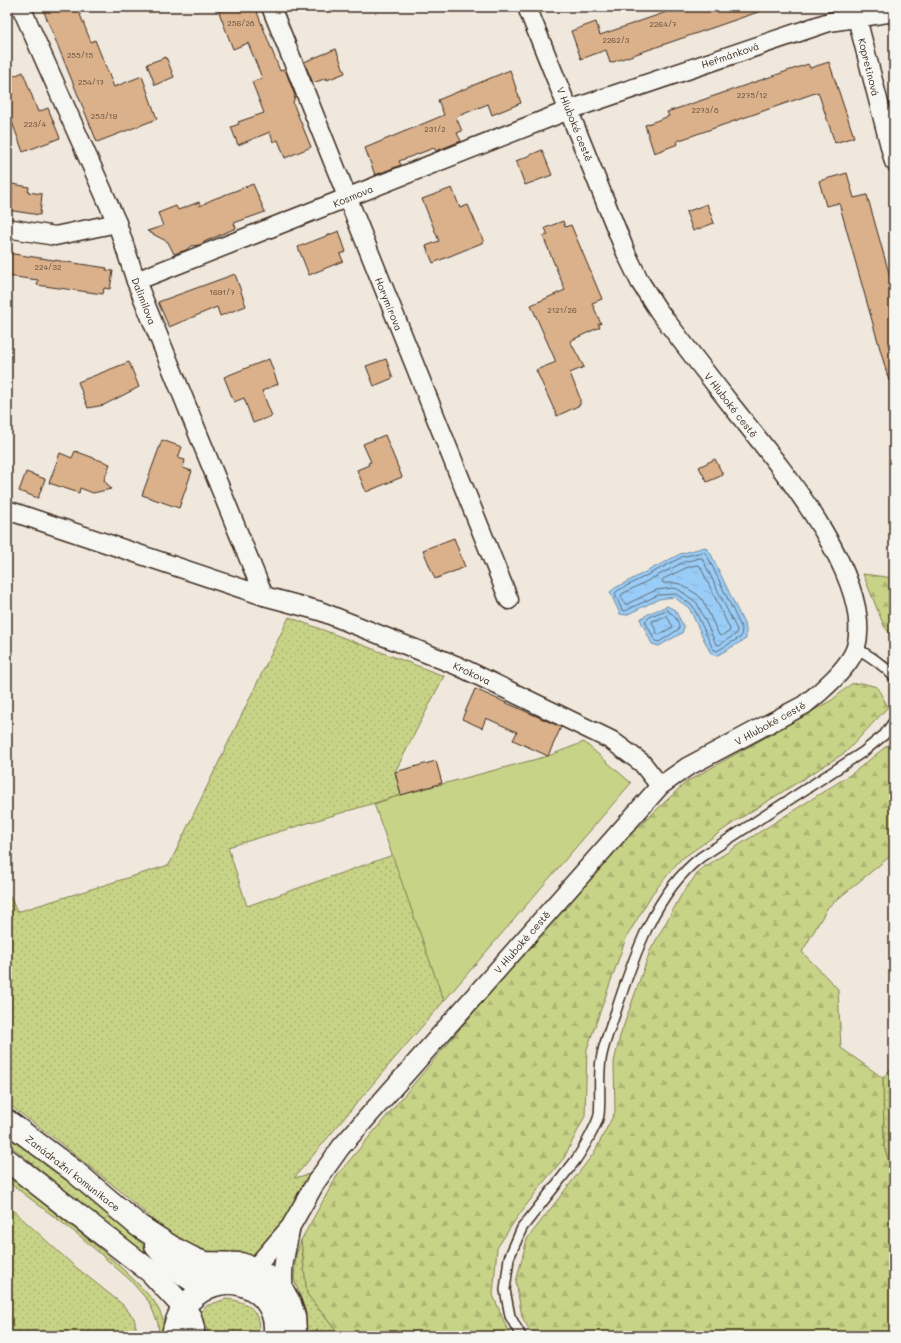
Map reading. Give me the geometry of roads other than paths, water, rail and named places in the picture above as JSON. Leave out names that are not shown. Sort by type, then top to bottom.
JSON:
[{"type":"main road","name":"Zanádražní komunikace","points":[[7,1121],[74,1171],[139,1226],[173,1248],[205,1263],[241,1264],[253,1268],[270,1278],[284,1293],[290,1304],[294,1316],[294,1336]]},
{"type":"main road","points":[[7,1160],[151,1272],[177,1322]]},
{"type":"main road","name":"Zanádražní komunikace","points":[[139,1226],[163,1254],[188,1278],[195,1282],[203,1284],[226,1283],[245,1285],[256,1291],[270,1306],[274,1319],[274,1336]]},
{"type":"main road","points":[[177,1322],[192,1298],[201,1291],[226,1283]]},
{"type":"main road","points":[[177,1322],[192,1322],[193,1336]]},
{"type":"street","name":"Dalimilova","points":[[21,7],[117,223],[136,281],[264,596]]},
{"type":"street","name":"Horymírova","points":[[271,7],[509,600]]},
{"type":"street","name":"V Hluboké cestě","points":[[226,1283],[253,1268],[273,1248],[291,1226],[316,1182],[341,1147],[660,786],[687,767],[804,705],[814,698],[837,675],[856,648],[857,616],[852,595],[836,553],[802,497],[658,310],[640,282],[616,229],[527,7]]},
{"type":"street","name":"Heřmánková","points":[[569,110],[856,12],[894,12]]},
{"type":"street","name":"Kopretinová","points":[[856,12],[894,162]]},
{"type":"street","name":"Kosmova","points":[[136,281],[569,110]]},
{"type":"street","points":[[7,228],[55,236],[117,223]]},
{"type":"street","name":"Krokova","points":[[7,511],[264,596],[320,611],[458,666],[611,740],[642,763],[660,786]]},
{"type":"street","name":"V Hluboké cestě","points":[[284,1293],[284,1258],[291,1226]]},
{"type":"lane","points":[[856,648],[878,661],[888,669],[894,677]]},
{"type":"lane","points":[[521,1336],[510,1316],[505,1290],[509,1258],[522,1228],[575,1161],[583,1149],[599,1116],[601,1060],[626,978],[647,929],[671,887],[688,867],[701,857],[863,752],[884,735],[894,721]]},
{"type":"water","points":[[705,547],[710,552],[746,628],[746,639],[716,656],[710,652],[689,608],[674,597],[659,599],[626,615],[620,614],[610,592],[680,554]]},
{"type":"water","points":[[667,606],[675,610],[684,627],[682,633],[659,646],[652,644],[640,619]]}]
